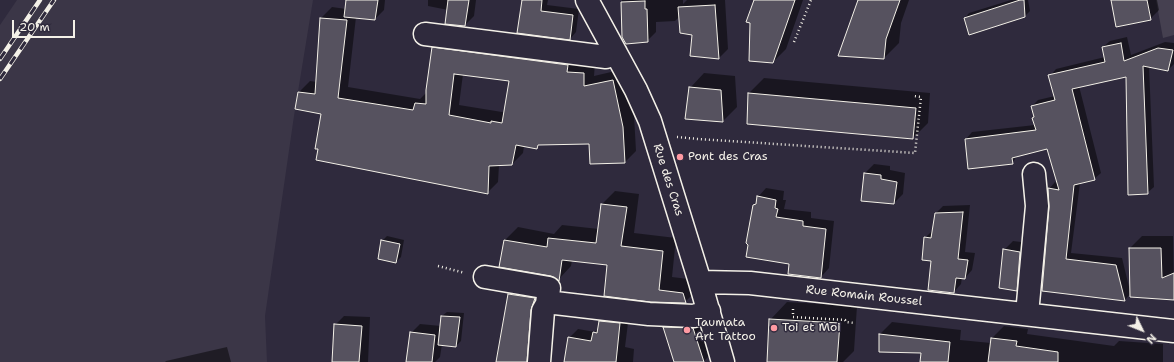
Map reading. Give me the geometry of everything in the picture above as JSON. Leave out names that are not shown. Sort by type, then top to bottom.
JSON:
[{"type":"street","name":"Rue des Cras","points":[[587,0],[636,90],[650,120],[709,311],[723,362]]},
{"type":"street","points":[[425,34],[606,57],[616,53]]},
{"type":"street","points":[[1027,314],[1037,206],[1034,174]]},
{"type":"street","points":[[485,277],[549,288],[546,304],[542,311],[539,362]]},
{"type":"street","name":"Rue Romain Roussel","points":[[700,282],[750,283],[1174,331]]},
{"type":"street","points":[[546,304],[555,303],[649,314],[694,316],[709,311]]},
{"type":"path","points":[[794,42],[811,0]]},
{"type":"path","points":[[684,137],[915,153],[921,97],[914,96]]},
{"type":"path","points":[[438,266],[485,277]]},
{"type":"path","points":[[793,310],[793,316],[855,322]]},
{"type":"shaded area","points":[[17,0],[313,0],[294,116],[265,316],[267,362],[0,362],[0,25]]},
{"type":"shaded area","points":[[1156,0],[1174,0],[1174,35],[1163,38]]},
{"type":"building","points":[[346,0],[378,0],[375,20],[344,17]]},
{"type":"building","points":[[448,0],[469,0],[465,26],[445,24]]},
{"type":"building","points":[[522,0],[542,0],[541,11],[573,15],[570,40],[517,33]]},
{"type":"building","points":[[754,0],[795,0],[773,63],[749,61],[750,23],[746,22]]},
{"type":"building","points":[[858,0],[900,0],[886,39],[884,59],[838,56]]},
{"type":"building","points":[[1024,0],[1025,17],[969,35],[964,18]]},
{"type":"building","points":[[1111,0],[1147,0],[1151,20],[1116,27]]},
{"type":"building","points":[[645,1],[645,9],[647,9],[648,42],[626,44],[622,37],[621,2]]},
{"type":"building","points":[[715,5],[719,59],[690,56],[692,35],[680,33],[678,7]]},
{"type":"building","points":[[320,18],[347,20],[338,98],[413,110],[415,103],[426,104],[426,90],[432,47],[568,65],[567,72],[584,73],[584,86],[613,80],[623,127],[625,163],[590,164],[589,144],[538,145],[537,149],[516,145],[512,165],[489,166],[488,194],[316,160],[318,149],[315,149],[321,114],[295,109],[298,92],[315,94]],"holes":[[[454,74],[509,81],[502,123],[491,121],[491,123],[449,115]]]},
{"type":"building","points":[[1121,43],[1124,61],[1158,48],[1173,50],[1168,71],[1143,66],[1148,194],[1128,195],[1126,77],[1072,89],[1095,180],[1074,185],[1066,259],[1116,265],[1125,301],[1042,291],[1049,207],[1048,188],[1059,190],[1047,149],[1012,158],[1013,164],[968,169],[965,139],[1036,130],[1032,118],[1034,117],[1031,106],[1055,100],[1048,75],[1105,62],[1102,47]]},
{"type":"building","points":[[689,87],[721,90],[723,122],[685,119]]},
{"type":"building","points":[[748,93],[916,108],[913,139],[747,124]]},
{"type":"building","points":[[864,173],[881,175],[881,179],[897,182],[894,204],[861,201]]},
{"type":"building","points":[[757,196],[776,200],[775,208],[778,209],[776,217],[803,221],[803,226],[826,229],[821,278],[788,274],[789,264],[746,257],[748,245],[746,243],[753,205],[756,204]]},
{"type":"building","points":[[601,204],[627,207],[621,246],[663,251],[659,290],[683,293],[686,303],[650,302],[604,296],[607,265],[562,260],[559,281],[551,276],[499,267],[504,240],[547,247],[548,238],[596,243]]},
{"type":"building","points":[[963,212],[958,259],[968,260],[965,279],[956,278],[954,293],[928,290],[931,261],[922,260],[924,237],[931,238],[935,213]]},
{"type":"building","points":[[381,240],[400,244],[396,263],[378,259]]},
{"type":"building","points":[[1129,248],[1161,248],[1162,278],[1174,273],[1174,300],[1130,297]]},
{"type":"building","points":[[1003,249],[1020,252],[1017,291],[999,288]]},
{"type":"building","points":[[508,294],[535,298],[531,310],[527,362],[496,362]]},
{"type":"building","points":[[441,316],[460,317],[456,347],[438,345]]},
{"type":"building","points":[[769,319],[840,323],[837,362],[767,362]]},
{"type":"building","points":[[599,321],[620,323],[616,362],[564,362],[568,337],[591,341],[593,332],[597,333]]},
{"type":"building","points":[[334,324],[362,326],[359,362],[332,362]]},
{"type":"building","points":[[663,327],[693,328],[704,362],[674,362]]},
{"type":"building","points":[[410,332],[435,335],[432,362],[406,362]]},
{"type":"building","points":[[879,334],[950,342],[948,362],[920,362],[921,353],[879,352]]},
{"type":"building","points":[[991,338],[1017,341],[1016,346],[1058,352],[1058,362],[988,362]]},
{"type":"railway","points":[[0,59],[40,0]]},
{"type":"railway","points":[[0,79],[54,0]]},
{"type":"place","name":"Pont des Cras","points":[[680,157]]},
{"type":"place","name":"Toi et Moi","points":[[774,328]]},
{"type":"place","name":"Taumata Art Tattoo","points":[[687,330]]}]
